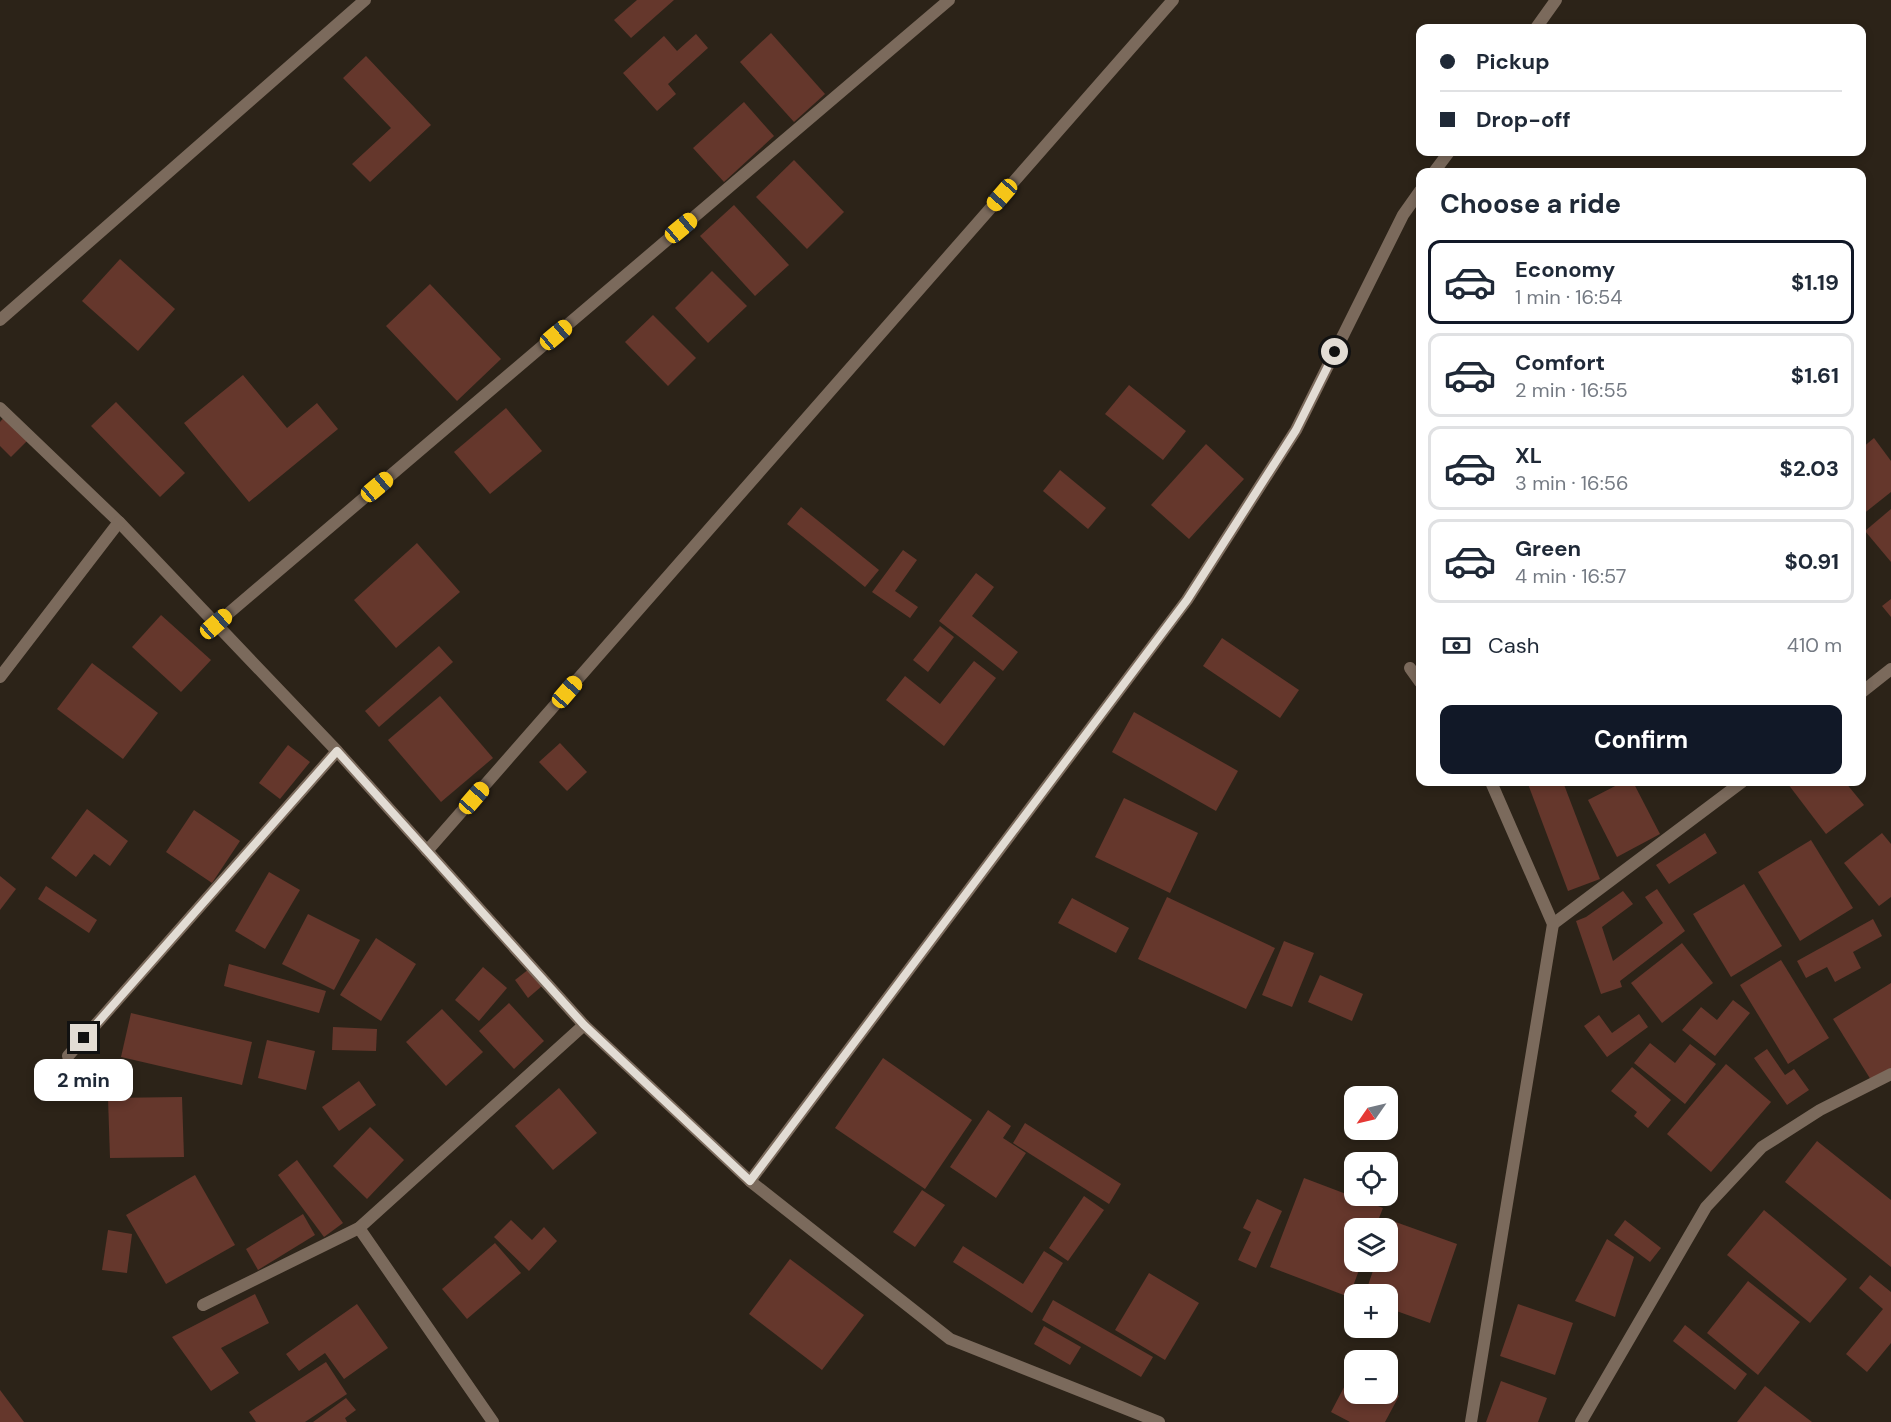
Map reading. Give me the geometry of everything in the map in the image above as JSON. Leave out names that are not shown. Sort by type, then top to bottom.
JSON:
[{"type":"street","points":[[0,320],[365,0]]},
{"type":"street","points":[[216,624],[949,0]]},
{"type":"street","points":[[427,851],[1173,0]]},
{"type":"street","points":[[1539,24],[1556,0]]},
{"type":"street","points":[[750,1181],[1187,600],[1296,430],[1403,215],[1416,197]]},
{"type":"street","points":[[0,408],[119,522],[337,751],[584,1025],[750,1181],[950,1339],[1159,1422]]},
{"type":"street","points":[[0,678],[119,522]]},
{"type":"street","points":[[1410,668],[1416,676]]},
{"type":"street","points":[[1866,689],[1891,669]]},
{"type":"street","points":[[68,1056],[337,751]]},
{"type":"street","points":[[1471,1422],[1553,924],[1493,786]]},
{"type":"street","points":[[1553,924],[1737,786]]},
{"type":"street","points":[[203,1305],[358,1228],[584,1025]]},
{"type":"street","points":[[1581,1422],[1706,1206],[1762,1147],[1820,1110],[1891,1074]]},
{"type":"street","points":[[358,1228],[493,1422]]},
{"type":"building","points":[[637,0],[674,0],[631,38],[614,20]]},
{"type":"building","points":[[771,33],[825,94],[794,122],[740,62]]},
{"type":"building","points":[[696,34],[708,48],[668,84],[676,94],[657,111],[623,73],[664,36],[677,51]]},
{"type":"building","points":[[366,56],[431,125],[370,182],[352,164],[391,128],[343,78]]},
{"type":"building","points":[[744,102],[774,136],[724,182],[693,148]]},
{"type":"building","points":[[794,160],[844,212],[807,249],[756,197]]},
{"type":"building","points":[[734,205],[789,265],[755,296],[700,236]]},
{"type":"building","points":[[120,259],[175,309],[138,351],[82,301]]},
{"type":"building","points":[[712,271],[747,306],[708,343],[675,308]]},
{"type":"building","points":[[430,284],[501,359],[457,401],[386,326]]},
{"type":"building","points":[[653,315],[696,358],[668,386],[625,342]]},
{"type":"building","points":[[243,375],[287,428],[317,403],[338,429],[249,502],[184,423]]},
{"type":"building","points":[[1129,385],[1186,431],[1163,460],[1105,414]]},
{"type":"building","points":[[116,402],[185,473],[160,497],[91,426]]},
{"type":"building","points":[[506,408],[542,451],[490,494],[454,452]]},
{"type":"building","points":[[5,416],[29,439],[11,457],[0,446],[0,422]]},
{"type":"building","points":[[1874,438],[1891,461],[1891,492],[1866,512],[1866,445]]},
{"type":"building","points":[[1206,444],[1244,479],[1189,539],[1151,505]]},
{"type":"building","points":[[1060,470],[1106,508],[1088,529],[1043,491]]},
{"type":"building","points":[[801,507],[879,570],[865,587],[787,524]]},
{"type":"building","points":[[1891,509],[1891,562],[1866,532]]},
{"type":"building","points":[[417,543],[460,592],[396,648],[354,600]]},
{"type":"building","points":[[903,550],[917,560],[895,591],[918,607],[910,618],[872,592]]},
{"type":"building","points":[[976,573],[994,587],[972,616],[1018,652],[1003,671],[939,621]]},
{"type":"building","points":[[1891,599],[1891,617],[1882,606]]},
{"type":"building","points":[[161,615],[211,660],[181,692],[132,647]]},
{"type":"building","points":[[940,626],[954,637],[928,672],[913,660]]},
{"type":"building","points":[[1222,638],[1299,690],[1280,718],[1203,666]]},
{"type":"building","points":[[439,646],[453,662],[379,727],[365,711]]},
{"type":"building","points":[[974,661],[996,678],[944,746],[886,700],[905,676],[940,704]]},
{"type":"building","points":[[92,663],[158,713],[123,759],[57,709]]},
{"type":"building","points":[[440,696],[493,758],[441,802],[388,740]]},
{"type":"building","points":[[1134,712],[1238,771],[1216,811],[1112,752]]},
{"type":"building","points":[[560,743],[587,772],[567,791],[539,762]]},
{"type":"building","points":[[288,745],[310,762],[280,799],[259,783]]},
{"type":"building","points":[[1529,786],[1565,786],[1600,879],[1568,891]]},
{"type":"building","points":[[1615,786],[1635,786],[1660,834],[1617,857],[1588,800]]},
{"type":"building","points":[[1790,786],[1848,786],[1864,805],[1826,834]]},
{"type":"building","points":[[1124,798],[1198,833],[1170,893],[1095,857]]},
{"type":"building","points":[[87,809],[128,841],[110,866],[94,854],[76,877],[51,858]]},
{"type":"building","points":[[194,810],[240,841],[212,883],[166,852]]},
{"type":"building","points":[[1705,833],[1717,853],[1669,884],[1656,865]]},
{"type":"building","points":[[1882,833],[1891,844],[1891,897],[1879,906],[1844,863]]},
{"type":"building","points":[[1811,840],[1853,908],[1800,941],[1758,872]]},
{"type":"building","points":[[269,872],[300,890],[265,949],[235,931]]},
{"type":"building","points":[[0,876],[16,889],[0,910]]},
{"type":"building","points":[[1744,884],[1782,946],[1731,977],[1693,914]]},
{"type":"building","points":[[46,886],[97,920],[89,933],[38,899]]},
{"type":"building","points":[[1657,889],[1685,931],[1620,981],[1622,987],[1601,994],[1576,921],[1586,917],[1623,891],[1633,904],[1602,927],[1613,961],[1663,923],[1645,897]]},
{"type":"building","points":[[1167,897],[1275,948],[1246,1009],[1138,959]]},
{"type":"building","points":[[1072,898],[1129,928],[1116,953],[1058,923]]},
{"type":"building","points":[[308,914],[360,940],[334,990],[282,964]]},
{"type":"building","points":[[1873,919],[1882,936],[1853,952],[1861,968],[1835,982],[1827,967],[1806,978],[1797,961]]},
{"type":"building","points":[[376,938],[416,964],[381,1021],[340,995]]},
{"type":"building","points":[[1284,941],[1314,953],[1292,1007],[1262,995]]},
{"type":"building","points":[[1682,943],[1713,983],[1662,1023],[1631,983]]},
{"type":"building","points":[[1781,960],[1829,1038],[1788,1064],[1740,985]]},
{"type":"building","points":[[229,964],[326,991],[319,1013],[224,986]]},
{"type":"building","points":[[483,967],[507,988],[479,1021],[455,1000]]},
{"type":"building","points":[[529,969],[542,986],[528,998],[515,980]]},
{"type":"building","points":[[1320,975],[1363,994],[1352,1021],[1308,1002]]},
{"type":"building","points":[[1891,983],[1891,1068],[1871,1080],[1833,1019]]},
{"type":"building","points":[[1733,1000],[1750,1013],[1715,1056],[1682,1030],[1701,1007],[1717,1020]]},
{"type":"building","points":[[509,1003],[544,1041],[514,1069],[479,1031]]},
{"type":"building","points":[[442,1009],[483,1052],[446,1086],[406,1042]]},
{"type":"building","points":[[131,1013],[252,1042],[242,1085],[121,1057]]},
{"type":"building","points":[[1639,1014],[1648,1027],[1607,1057],[1584,1026],[1599,1015],[1612,1033]]},
{"type":"building","points":[[333,1027],[377,1029],[376,1051],[332,1050]]},
{"type":"building","points":[[267,1040],[315,1051],[306,1090],[258,1078]]},
{"type":"building","points":[[1650,1043],[1675,1063],[1690,1044],[1716,1064],[1685,1104],[1634,1063]]},
{"type":"building","points":[[1767,1049],[1785,1075],[1794,1069],[1809,1090],[1787,1105],[1754,1058]]},
{"type":"building","points":[[883,1058],[972,1120],[925,1189],[835,1128]]},
{"type":"building","points":[[1726,1064],[1771,1102],[1711,1172],[1667,1134]]},
{"type":"building","points":[[1632,1067],[1671,1100],[1648,1128],[1634,1116],[1637,1112],[1611,1091]]},
{"type":"building","points":[[359,1081],[376,1105],[339,1131],[322,1107]]},
{"type":"building","points":[[559,1088],[597,1133],[553,1170],[515,1126]]},
{"type":"building","points":[[182,1097],[184,1157],[110,1158],[108,1098]]},
{"type":"building","points":[[988,1110],[1011,1126],[1003,1138],[1026,1153],[996,1198],[950,1167]]},
{"type":"building","points":[[1025,1123],[1121,1184],[1109,1204],[1013,1143]]},
{"type":"building","points":[[370,1127],[404,1160],[367,1199],[333,1166]]},
{"type":"building","points":[[1817,1141],[1891,1200],[1891,1267],[1785,1182]]},
{"type":"building","points":[[297,1160],[343,1223],[324,1237],[278,1175]]},
{"type":"building","points":[[195,1175],[235,1245],[166,1284],[126,1215]]},
{"type":"building","points":[[1304,1178],[1344,1193],[1344,1206],[1383,1208],[1379,1218],[1344,1218],[1344,1272],[1358,1272],[1354,1284],[1344,1284],[1344,1295],[1270,1267]]},
{"type":"building","points":[[922,1190],[945,1205],[915,1247],[893,1232]]},
{"type":"building","points":[[1084,1196],[1104,1210],[1068,1261],[1049,1248]]},
{"type":"building","points":[[1257,1199],[1282,1211],[1256,1268],[1238,1260],[1251,1232],[1243,1228]]},
{"type":"building","points":[[1764,1210],[1847,1279],[1810,1323],[1727,1255]]},
{"type":"building","points":[[303,1214],[315,1235],[258,1270],[246,1249]]},
{"type":"building","points":[[511,1220],[532,1240],[544,1227],[557,1241],[529,1271],[494,1237]]},
{"type":"building","points":[[1625,1220],[1661,1248],[1650,1262],[1614,1235]]},
{"type":"building","points":[[1398,1223],[1457,1244],[1430,1323],[1398,1312],[1398,1284],[1368,1284],[1373,1272],[1398,1272]]},
{"type":"building","points":[[108,1230],[132,1234],[127,1273],[102,1270]]},
{"type":"building","points":[[1607,1239],[1634,1257],[1615,1317],[1575,1301]]},
{"type":"building","points":[[495,1243],[521,1273],[467,1319],[442,1289]]},
{"type":"building","points":[[963,1246],[1023,1284],[1044,1251],[1063,1263],[1032,1313],[953,1262]]},
{"type":"building","points":[[790,1259],[864,1315],[822,1370],[749,1314]]},
{"type":"building","points":[[1149,1273],[1199,1303],[1165,1360],[1115,1330]]},
{"type":"building","points":[[1870,1275],[1891,1292],[1891,1343],[1867,1372],[1846,1354],[1883,1309],[1859,1288]]},
{"type":"building","points":[[1748,1281],[1800,1322],[1758,1375],[1707,1333]]},
{"type":"building","points":[[255,1294],[269,1323],[221,1348],[239,1373],[211,1391],[172,1337]]},
{"type":"building","points":[[1053,1300],[1153,1357],[1141,1377],[1042,1320]]},
{"type":"building","points":[[357,1304],[388,1348],[344,1379],[325,1353],[299,1371],[286,1354]]},
{"type":"building","points":[[1518,1304],[1573,1323],[1555,1375],[1500,1356]]},
{"type":"building","points":[[1685,1325],[1747,1374],[1735,1390],[1673,1341]]},
{"type":"building","points":[[1044,1326],[1081,1347],[1070,1365],[1034,1344]]},
{"type":"building","points":[[326,1362],[347,1394],[305,1422],[256,1422],[249,1412]]},
{"type":"building","points":[[1501,1381],[1547,1398],[1538,1422],[1486,1422]]},
{"type":"building","points":[[1765,1386],[1812,1422],[1737,1422]]},
{"type":"building","points":[[1344,1387],[1344,1404],[1395,1404],[1385,1422],[1350,1422],[1331,1412]]},
{"type":"building","points":[[0,1390],[24,1422],[0,1422]]},
{"type":"building","points":[[346,1398],[356,1410],[345,1418],[347,1422],[313,1422]]},
{"type":"route","points":[[84,1038],[337,751],[584,1025],[750,1181],[1187,600],[1296,430],[1335,352]]}]
